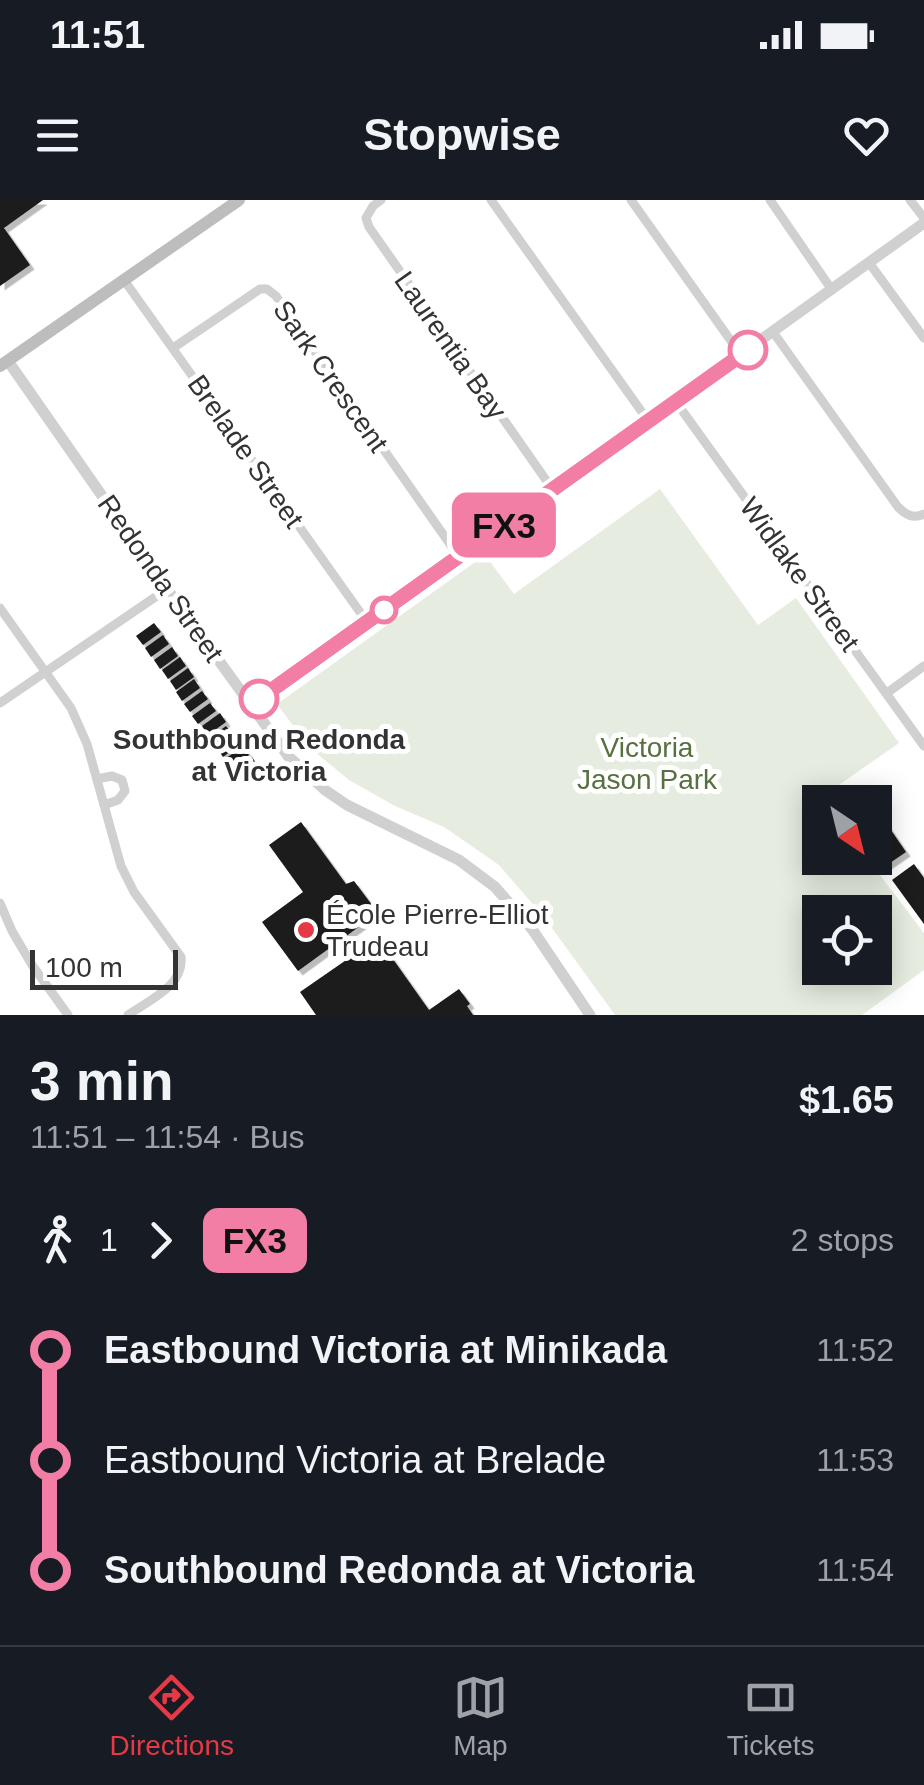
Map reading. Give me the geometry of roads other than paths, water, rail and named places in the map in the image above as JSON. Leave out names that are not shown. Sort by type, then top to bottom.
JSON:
[{"type":"main road","points":[[4,364],[238,200]]},
{"type":"street","name":"Laurentia Bay","points":[[381,200],[366,218],[369,227],[553,490]]},
{"type":"street","points":[[491,200],[649,422]]},
{"type":"street","points":[[631,200],[741,355]]},
{"type":"street","points":[[770,200],[832,290]]},
{"type":"street","points":[[251,705],[870,264],[924,221],[910,200]]},
{"type":"street","points":[[870,264],[924,338]]},
{"type":"street","name":"Brelade Street","points":[[124,280],[368,622]]},
{"type":"street","name":"Sark Crescent","points":[[173,348],[260,288],[267,289],[276,296],[459,557]]},
{"type":"street","points":[[772,332],[898,507],[913,517],[924,514]]},
{"type":"street","name":"Redonda Street","points":[[4,364],[288,756],[325,790],[359,812],[459,860],[495,887],[518,910],[590,1015]]},
{"type":"street","name":"Widlake Street","points":[[676,402],[924,746]]},
{"type":"street","points":[[0,703],[168,589]]},
{"type":"street","points":[[0,608],[71,708],[87,744],[121,866],[134,892],[181,958],[182,970],[176,981],[128,1015]]},
{"type":"street","points":[[886,694],[924,666]]},
{"type":"street","points":[[97,778],[112,776],[122,780],[125,791],[118,800],[104,806]]},
{"type":"street","points":[[0,903],[32,965],[68,1015]]},
{"type":"place","name":"Southbound Redonda at Victoria","points":[[259,699]]},
{"type":"place","name":"École Pierre-Elliot Trudeau","points":[[306,930]]},
{"type":"park label","name":"Victoria Jason Park","points":[[647,763]]}]
